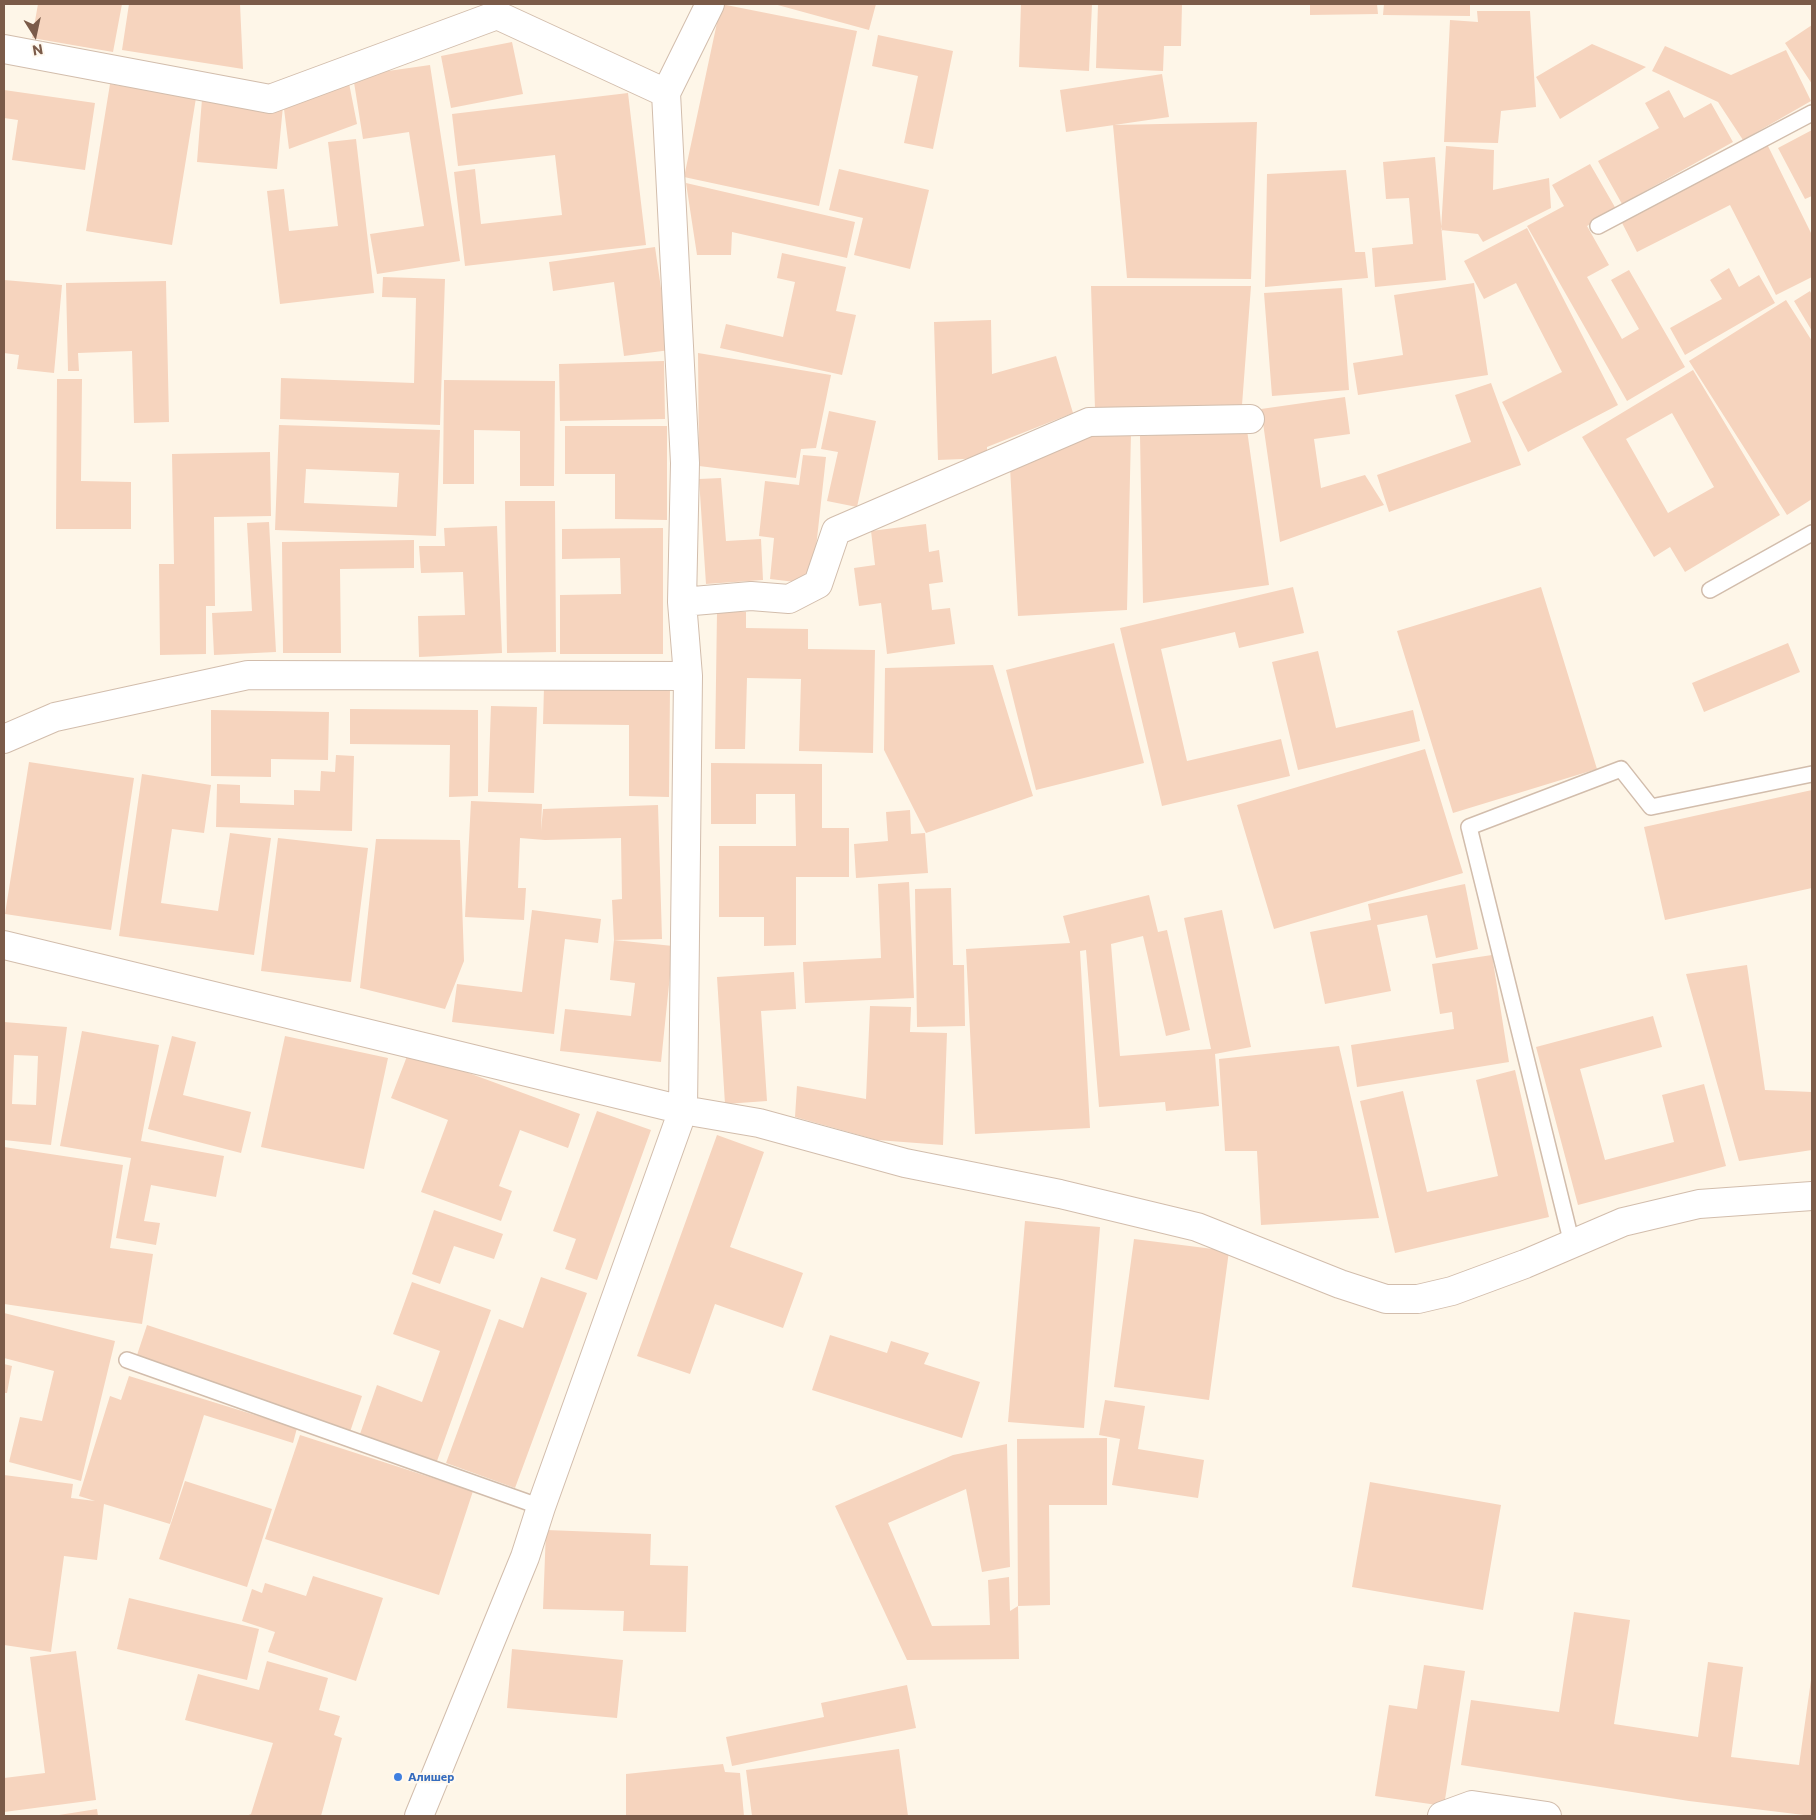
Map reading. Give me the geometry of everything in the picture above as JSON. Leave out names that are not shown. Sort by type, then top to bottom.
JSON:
[{"type":"street","points":[[419,1816],[525,1557],[540,1506],[683,1110],[688,676],[682,602],[685,463],[666,93],[710,4]]},
{"type":"street","points":[[4,49],[270,99],[497,15],[666,93]]},
{"type":"street","points":[[682,602],[751,596],[789,599],[818,584],[836,530],[1089,422],[1250,419]]},
{"type":"street","points":[[4,739],[55,717],[248,675],[688,676]]},
{"type":"street","points":[[4,945],[683,1110],[759,1123],[905,1163],[1060,1194],[1197,1227],[1340,1284],[1386,1299],[1418,1299],[1452,1291],[1623,1222],[1699,1204],[1812,1196]]},
{"type":"street","points":[[1442,1816],[1472,1805],[1547,1816]]},
{"type":"lane","points":[[1598,226],[1812,113]]},
{"type":"lane","points":[[1710,590],[1812,533]]},
{"type":"lane","points":[[1572,1244],[1469,827],[1621,769],[1651,807],[1812,774]]},
{"type":"lane","points":[[127,1360],[540,1506]]},
{"type":"building","points":[[38,4],[122,4],[113,52],[32,38]]},
{"type":"building","points":[[129,4],[240,4],[243,69],[122,50]]},
{"type":"building","points":[[721,4],[857,31],[819,206],[684,177]]},
{"type":"building","points":[[774,4],[876,4],[869,30]]},
{"type":"building","points":[[1021,4],[1092,4],[1089,71],[1019,67]]},
{"type":"building","points":[[1098,4],[1182,4],[1181,46],[1164,46],[1163,71],[1096,68]]},
{"type":"building","points":[[1310,4],[1377,4],[1378,14],[1310,15]]},
{"type":"building","points":[[1384,4],[1470,4],[1470,16],[1383,15]]},
{"type":"building","points":[[1477,11],[1530,11],[1536,107],[1501,111],[1498,143],[1444,142],[1450,20],[1478,22]]},
{"type":"building","points":[[1812,25],[1812,84],[1785,43]]},
{"type":"building","points":[[878,35],[953,51],[933,149],[904,143],[918,76],[872,66]]},
{"type":"building","points":[[512,42],[523,94],[451,108],[441,56]]},
{"type":"building","points":[[1592,44],[1646,67],[1560,119],[1536,77]]},
{"type":"building","points":[[1665,46],[1731,75],[1786,50],[1811,101],[1743,140],[1718,102],[1652,71]]},
{"type":"building","points":[[430,65],[460,261],[377,274],[370,234],[424,226],[409,132],[363,139],[353,76]]},
{"type":"building","points":[[1162,74],[1169,117],[1066,132],[1060,90]]},
{"type":"building","points":[[348,78],[357,124],[289,149],[283,101]]},
{"type":"building","points":[[110,84],[196,98],[172,245],[86,231]]},
{"type":"building","points":[[4,90],[95,103],[85,170],[12,160],[18,120],[4,118]]},
{"type":"building","points":[[1669,90],[1684,118],[1711,103],[1733,142],[1622,204],[1598,161],[1659,128],[1645,103]]},
{"type":"building","points":[[628,93],[646,245],[465,266],[454,172],[475,169],[481,224],[562,215],[555,155],[458,166],[452,114]]},
{"type":"building","points":[[202,99],[283,106],[277,169],[197,162]]},
{"type":"building","points":[[1257,122],[1251,279],[1127,278],[1113,125]]},
{"type":"building","points":[[1812,130],[1812,196],[1805,199],[1778,148]]},
{"type":"building","points":[[356,139],[374,293],[280,304],[267,191],[284,189],[289,231],[338,226],[328,142]]},
{"type":"building","points":[[1767,144],[1812,235],[1812,277],[1776,295],[1730,205],[1637,252],[1620,219]]},
{"type":"building","points":[[1446,146],[1494,150],[1493,190],[1549,178],[1551,208],[1483,242],[1478,234],[1441,230]]},
{"type":"building","points":[[1435,157],[1446,280],[1375,287],[1372,248],[1413,244],[1409,198],[1386,199],[1383,162]]},
{"type":"building","points":[[1590,164],[1616,209],[1587,226],[1609,265],[1587,277],[1622,339],[1639,329],[1611,280],[1629,270],[1685,367],[1627,401],[1527,226],[1564,206],[1552,185]]},
{"type":"building","points":[[839,169],[929,190],[910,269],[854,255],[863,218],[829,210]]},
{"type":"building","points":[[1346,170],[1355,252],[1365,252],[1368,278],[1265,287],[1267,174]]},
{"type":"building","points":[[686,183],[855,222],[847,258],[732,232],[731,255],[697,255]]},
{"type":"building","points":[[1527,228],[1618,405],[1528,452],[1502,402],[1562,372],[1516,283],[1484,299],[1464,261]]},
{"type":"building","points":[[655,247],[670,350],[624,356],[614,282],[553,291],[549,262]]},
{"type":"building","points":[[782,253],[846,267],[836,311],[856,315],[842,375],[720,348],[726,324],[783,337],[795,282],[777,278]]},
{"type":"building","points":[[1729,268],[1739,287],[1759,275],[1775,303],[1685,355],[1670,328],[1722,299],[1710,280]]},
{"type":"building","points":[[383,277],[445,279],[440,425],[280,419],[281,378],[414,383],[416,298],[382,297]]},
{"type":"building","points":[[4,280],[62,285],[54,373],[17,369],[19,355],[4,353]]},
{"type":"building","points":[[166,281],[169,422],[134,423],[132,351],[78,353],[79,371],[68,371],[66,283]]},
{"type":"building","points":[[1474,283],[1488,375],[1358,395],[1353,363],[1403,355],[1394,295]]},
{"type":"building","points":[[1091,286],[1251,286],[1242,405],[1095,409]]},
{"type":"building","points":[[1342,288],[1349,390],[1272,396],[1264,293]]},
{"type":"building","points":[[1810,291],[1812,295],[1812,331],[1794,301]]},
{"type":"building","points":[[1786,300],[1812,341],[1812,499],[1787,515],[1689,361]]},
{"type":"building","points":[[991,320],[992,374],[1056,356],[1073,413],[987,447],[987,458],[938,460],[934,322]]},
{"type":"building","points":[[698,353],[831,375],[816,448],[801,449],[796,478],[699,466]]},
{"type":"building","points":[[664,361],[665,419],[560,421],[559,364]]},
{"type":"building","points":[[1693,370],[1780,515],[1685,572],[1670,547],[1654,557],[1582,437]],"holes":[[[1672,413],[1714,487],[1668,513],[1626,439]]]},
{"type":"building","points":[[57,379],[82,379],[81,481],[131,482],[131,529],[56,529]]},
{"type":"building","points":[[444,380],[555,381],[554,486],[520,486],[520,431],[474,430],[474,484],[443,484]]},
{"type":"building","points":[[1491,383],[1521,465],[1389,512],[1377,475],[1471,442],[1455,395]]},
{"type":"building","points":[[1345,397],[1350,434],[1314,439],[1321,488],[1365,475],[1384,505],[1280,542],[1261,409]]},
{"type":"building","points":[[829,411],[876,421],[857,507],[827,501],[838,452],[821,449]]},
{"type":"building","points":[[279,425],[440,430],[436,536],[275,530]],"holes":[[[306,469],[399,473],[397,507],[304,503]]]},
{"type":"building","points":[[565,426],[667,426],[667,520],[615,519],[615,474],[565,474]]},
{"type":"building","points":[[1247,430],[1269,585],[1143,603],[1140,436]]},
{"type":"building","points":[[1131,433],[1127,610],[1018,616],[1010,467],[1085,435]]},
{"type":"building","points":[[270,452],[271,516],[214,517],[215,606],[206,606],[206,654],[160,655],[159,564],[174,564],[172,454]]},
{"type":"building","points":[[803,455],[826,457],[812,584],[770,579],[774,538],[759,536],[765,481],[799,485]]},
{"type":"building","points":[[721,478],[726,541],[761,539],[763,580],[706,584],[699,479]]},
{"type":"building","points":[[505,501],[555,501],[556,652],[507,653]]},
{"type":"building","points":[[269,522],[276,652],[214,655],[212,613],[252,611],[247,523]]},
{"type":"building","points":[[926,524],[929,552],[939,550],[943,582],[929,584],[932,610],[950,608],[955,644],[887,654],[881,603],[859,606],[854,568],[875,565],[871,531]]},
{"type":"building","points":[[497,526],[502,653],[419,657],[418,616],[465,615],[463,572],[421,573],[419,546],[445,546],[444,528]]},
{"type":"building","points":[[663,528],[663,654],[560,654],[560,595],[621,594],[620,558],[562,559],[562,529]]},
{"type":"building","points":[[414,540],[414,568],[340,569],[341,653],[283,653],[282,542]]},
{"type":"building","points":[[1293,587],[1304,633],[1239,648],[1235,632],[1161,649],[1187,761],[1281,739],[1290,776],[1162,806],[1120,628]]},
{"type":"building","points":[[1541,587],[1597,769],[1453,813],[1397,631]]},
{"type":"building","points":[[717,612],[746,612],[746,628],[808,629],[808,649],[875,650],[873,753],[799,751],[801,679],[747,678],[745,749],[715,749]]},
{"type":"building","points":[[1114,643],[1144,763],[1036,790],[1006,670]]},
{"type":"building","points":[[1788,643],[1800,672],[1704,712],[1692,683]]},
{"type":"building","points":[[1318,651],[1336,728],[1413,710],[1420,741],[1298,770],[1272,662]]},
{"type":"building","points":[[993,665],[1033,796],[926,833],[884,750],[885,668]]},
{"type":"building","points":[[544,687],[670,688],[669,797],[629,796],[629,725],[543,724]]},
{"type":"building","points":[[491,706],[537,707],[534,793],[488,792]]},
{"type":"building","points":[[350,709],[478,710],[478,796],[449,797],[450,745],[350,744]]},
{"type":"building","points":[[211,710],[329,712],[328,760],[271,759],[271,777],[211,776]]},
{"type":"building","points":[[1425,749],[1463,873],[1274,929],[1237,805]]},
{"type":"building","points":[[336,755],[354,756],[352,831],[216,827],[217,784],[240,785],[240,803],[294,805],[294,790],[320,791],[321,771],[335,772]]},
{"type":"building","points":[[29,762],[134,778],[111,930],[5,914]]},
{"type":"building","points":[[711,763],[822,764],[822,828],[849,828],[849,877],[796,877],[796,945],[764,946],[764,917],[719,917],[719,846],[796,846],[795,794],[756,794],[756,824],[711,824]]},
{"type":"building","points":[[142,774],[211,785],[204,833],[172,829],[161,903],[218,911],[230,833],[271,838],[254,955],[119,936]]},
{"type":"building","points":[[1812,790],[1812,888],[1665,920],[1644,827]]},
{"type":"building","points":[[471,801],[542,804],[541,831],[543,809],[658,805],[662,939],[614,940],[612,900],[622,899],[621,838],[545,840],[520,838],[518,888],[526,888],[524,920],[465,917]]},
{"type":"building","points":[[910,810],[911,834],[925,833],[928,873],[856,878],[854,844],[888,841],[886,812]]},
{"type":"building","points":[[278,838],[368,848],[351,982],[261,971]]},
{"type":"building","points":[[376,839],[460,840],[464,961],[445,1009],[360,988]]},
{"type":"building","points":[[909,882],[914,998],[805,1003],[803,962],[881,958],[878,884]]},
{"type":"building","points":[[1465,884],[1478,949],[1436,958],[1427,915],[1377,925],[1391,991],[1325,1004],[1310,932],[1371,920],[1368,904]]},
{"type":"building","points":[[951,888],[953,965],[964,965],[965,1026],[917,1027],[915,889]]},
{"type":"building","points":[[1149,895],[1158,932],[1167,930],[1190,1030],[1166,1036],[1143,936],[1111,944],[1120,1056],[1211,1049],[1184,918],[1222,910],[1251,1047],[1215,1054],[1219,1106],[1166,1111],[1165,1102],[1099,1107],[1086,950],[1080,951],[1090,1128],[975,1134],[966,949],[1070,943],[1063,916]]},
{"type":"building","points":[[532,910],[601,919],[598,943],[565,939],[554,1034],[452,1022],[457,984],[522,992]]},
{"type":"building","points":[[614,940],[673,946],[661,1062],[560,1051],[565,1009],[631,1016],[635,983],[610,980]]},
{"type":"building","points":[[1492,955],[1509,1062],[1357,1087],[1351,1045],[1454,1029],[1452,1012],[1440,1014],[1432,964]]},
{"type":"building","points":[[1747,965],[1765,1090],[1812,1092],[1812,1150],[1739,1161],[1686,974]]},
{"type":"building","points":[[794,972],[796,1009],[761,1011],[767,1101],[725,1104],[717,977]]},
{"type":"building","points":[[870,1006],[911,1007],[910,1032],[947,1033],[943,1145],[877,1140],[795,1117],[797,1086],[866,1099]]},
{"type":"building","points":[[1653,1016],[1662,1047],[1580,1069],[1605,1160],[1674,1142],[1662,1095],[1704,1084],[1726,1166],[1578,1205],[1536,1047]]},
{"type":"building","points":[[4,1022],[67,1027],[51,1145],[4,1140]],"holes":[[[14,1055],[38,1056],[36,1105],[12,1104]]]},
{"type":"building","points":[[82,1031],[159,1045],[141,1141],[224,1156],[216,1197],[151,1185],[144,1221],[160,1223],[156,1245],[116,1238],[131,1158],[60,1146]]},
{"type":"building","points":[[172,1036],[196,1042],[183,1095],[251,1112],[241,1153],[148,1129]]},
{"type":"building","points":[[285,1036],[388,1058],[364,1169],[261,1147]]},
{"type":"building","points":[[1339,1046],[1379,1218],[1261,1225],[1257,1151],[1225,1151],[1219,1059]]},
{"type":"building","points":[[409,1051],[580,1114],[568,1148],[520,1130],[499,1186],[512,1191],[501,1221],[421,1192],[448,1120],[391,1098]]},
{"type":"building","points":[[1515,1070],[1549,1217],[1395,1253],[1360,1101],[1403,1091],[1427,1192],[1498,1176],[1476,1080]]},
{"type":"building","points":[[597,1111],[651,1130],[597,1280],[565,1269],[576,1239],[553,1231]]},
{"type":"building","points":[[717,1135],[764,1152],[730,1247],[803,1273],[783,1328],[715,1304],[690,1374],[637,1356]]},
{"type":"building","points":[[4,1147],[123,1165],[110,1248],[153,1254],[142,1324],[4,1304]]},
{"type":"building","points":[[434,1210],[503,1234],[494,1259],[454,1246],[440,1284],[412,1274]]},
{"type":"building","points":[[1025,1221],[1100,1227],[1084,1428],[1008,1422]]},
{"type":"building","points":[[1134,1239],[1229,1251],[1209,1400],[1114,1387]]},
{"type":"building","points":[[541,1277],[587,1293],[515,1488],[446,1463],[499,1319],[523,1328]]},
{"type":"building","points":[[412,1282],[491,1310],[437,1461],[360,1434],[377,1385],[422,1402],[440,1351],[393,1334]]},
{"type":"building","points":[[4,1313],[115,1341],[81,1481],[9,1462],[20,1417],[42,1421],[54,1371],[4,1358]]},
{"type":"building","points":[[147,1325],[362,1396],[350,1432],[135,1361]]},
{"type":"building","points":[[830,1335],[887,1353],[891,1341],[929,1353],[924,1364],[980,1382],[962,1438],[812,1390]]},
{"type":"building","points":[[4,1364],[12,1366],[7,1393],[4,1393]]},
{"type":"building","points":[[129,1376],[297,1428],[293,1443],[204,1415],[170,1524],[104,1504],[97,1560],[64,1556],[51,1652],[4,1645],[4,1475],[73,1484],[71,1498],[95,1501],[79,1496],[110,1396],[121,1400]]},
{"type":"building","points":[[1105,1400],[1145,1406],[1138,1449],[1204,1460],[1198,1498],[1112,1485],[1120,1439],[1099,1435]]},
{"type":"building","points":[[300,1435],[473,1491],[439,1595],[265,1539]]},
{"type":"building","points":[[1107,1438],[1107,1505],[1049,1505],[1050,1605],[1018,1606],[1017,1439]]},
{"type":"building","points":[[1007,1444],[1010,1567],[982,1572],[966,1489],[888,1523],[932,1626],[990,1625],[988,1580],[1009,1577],[1010,1611],[1018,1606],[1019,1659],[907,1660],[835,1506],[953,1455]]},
{"type":"building","points":[[185,1481],[272,1509],[247,1587],[159,1559]]},
{"type":"building","points":[[1370,1482],[1501,1505],[1483,1610],[1352,1587]]},
{"type":"building","points":[[546,1530],[651,1534],[650,1565],[688,1566],[686,1632],[623,1631],[624,1611],[543,1609]]},
{"type":"building","points":[[313,1576],[383,1598],[356,1681],[268,1652],[275,1632],[242,1621],[252,1589],[262,1593],[265,1583],[306,1596]]},
{"type":"building","points":[[129,1598],[259,1629],[247,1680],[117,1649]]},
{"type":"building","points":[[1574,1612],[1630,1620],[1614,1724],[1698,1737],[1708,1662],[1743,1667],[1731,1757],[1799,1765],[1812,1673],[1812,1816],[1689,1801],[1461,1765],[1471,1700],[1559,1712]]},
{"type":"building","points":[[512,1649],[623,1660],[617,1718],[507,1708]]},
{"type":"building","points":[[76,1651],[96,1800],[4,1812],[4,1778],[45,1773],[30,1657]]},
{"type":"building","points":[[267,1661],[328,1678],[319,1710],[340,1716],[334,1735],[342,1738],[321,1816],[246,1816],[251,1814],[273,1743],[185,1720],[198,1674],[259,1690]]},
{"type":"building","points":[[1424,1665],[1465,1671],[1444,1806],[1375,1796],[1389,1705],[1417,1709]]},
{"type":"building","points":[[907,1685],[916,1728],[732,1766],[726,1737],[824,1717],[821,1703]]},
{"type":"building","points":[[899,1749],[908,1816],[752,1816],[746,1770]]},
{"type":"building","points":[[723,1764],[725,1772],[740,1773],[744,1816],[626,1816],[626,1774]]},
{"type":"building","points":[[97,1809],[98,1816],[59,1816],[59,1815]]},
{"type":"place","name":"Алишер","points":[[398,1777]]}]
